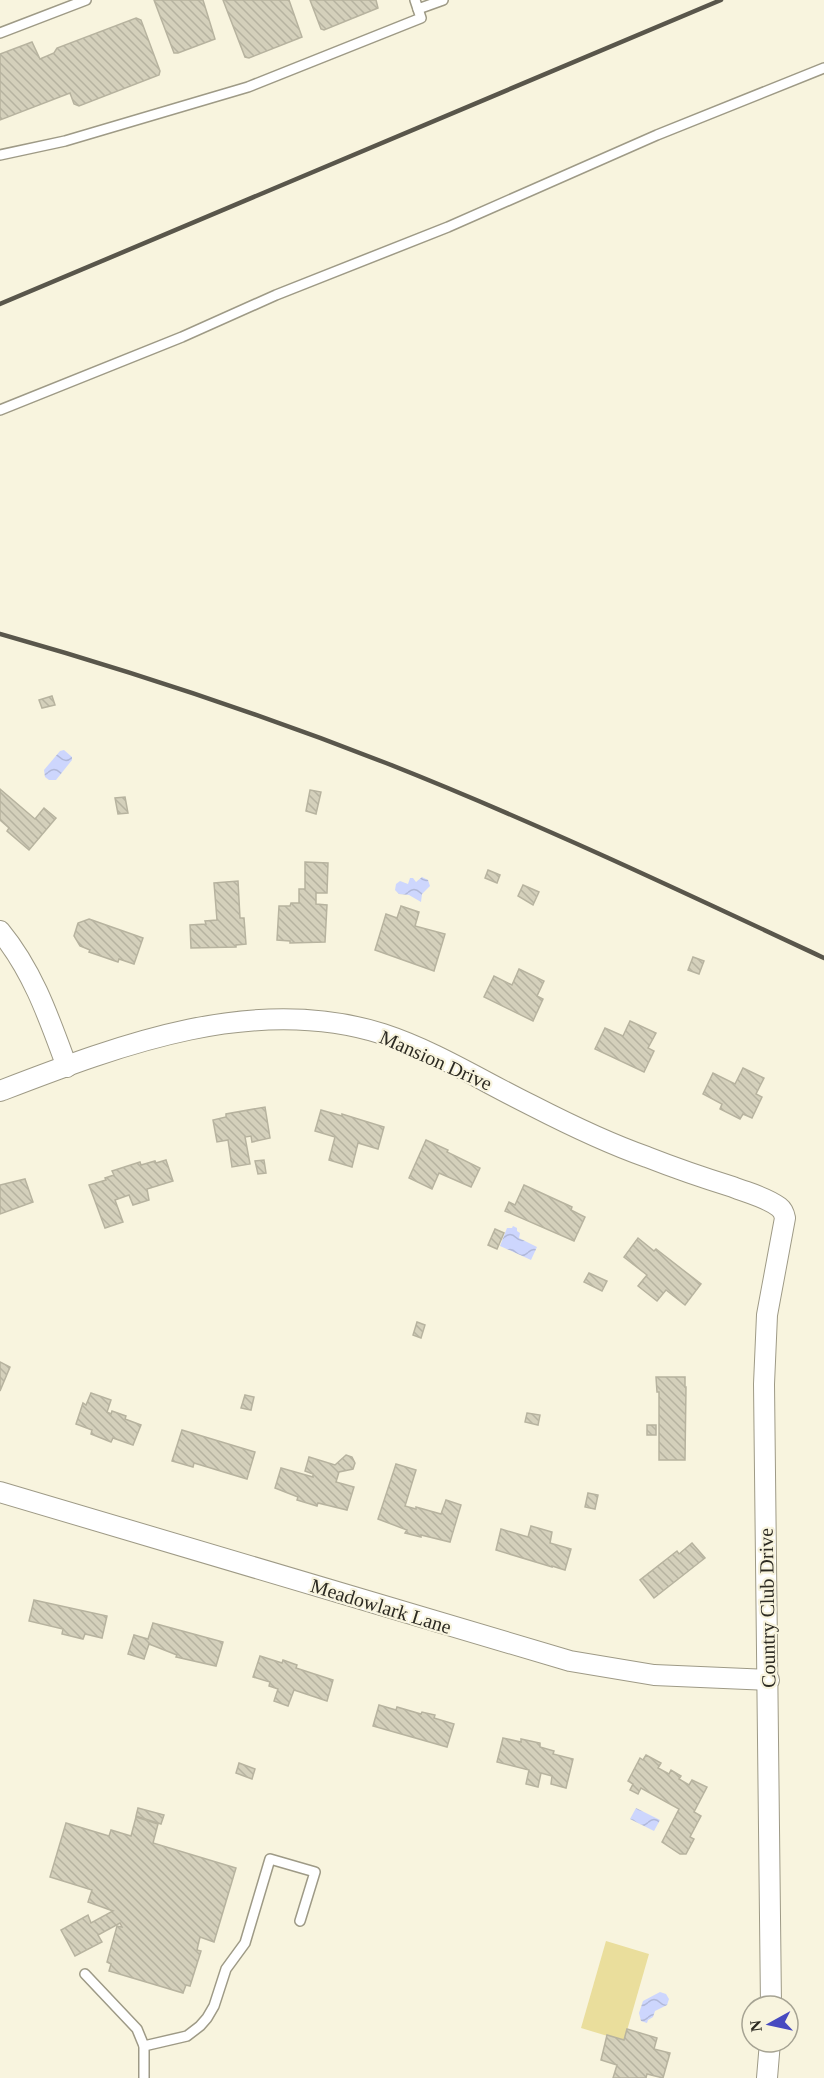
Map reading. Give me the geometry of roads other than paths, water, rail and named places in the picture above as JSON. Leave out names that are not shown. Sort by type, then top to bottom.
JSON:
[{"type":"street","points":[[0,931],[24,964],[35,984],[67,1067]]},
{"type":"street","name":"Mansion Drive","points":[[0,1091],[163,1036],[219,1023],[248,1019],[314,1021],[383,1034],[416,1047],[618,1146],[757,1196],[772,1203],[784,1213]]},
{"type":"street","name":"Country Club Drive","points":[[771,1994],[765,1346],[784,1213]]},
{"type":"street","name":"Meadowlark Lane","points":[[0,1492],[570,1661],[654,1675],[769,1680]]},
{"type":"street","points":[[767,2078],[769,2054]]},
{"type":"lane","points":[[0,33],[86,0]]},
{"type":"lane","points":[[0,155],[65,141],[248,87],[421,18],[416,5],[443,0]]},
{"type":"lane","points":[[0,410],[182,337],[276,295],[448,226],[657,135],[824,68]]},
{"type":"lane","points":[[144,2046],[187,2036],[207,2018],[214,2006],[226,1969],[246,1942],[270,1859],[315,1872],[300,1921]]},
{"type":"lane","points":[[85,1974],[136,2029],[144,2046],[144,2078]]},
{"type":"water","points":[[64,750],[72,757],[72,760],[56,780],[49,780],[45,777],[44,770],[60,751]]},
{"type":"water","points":[[422,877],[428,880],[430,886],[422,894],[421,902],[409,895],[399,894],[395,890],[396,884],[400,881],[408,884],[410,878],[416,882]]},
{"type":"water","points":[[513,1226],[520,1233],[519,1238],[537,1247],[531,1260],[500,1246],[507,1228]]},
{"type":"water","points":[[636,1808],[660,1820],[654,1831],[630,1819]]},
{"type":"water","points":[[660,1992],[666,1994],[669,1999],[667,2005],[655,2011],[647,2023],[641,2021],[639,2013],[643,2001]]},
{"type":"railway","points":[[0,304],[721,0]]},
{"type":"railway","points":[[0,634],[195,694],[386,763],[552,833],[824,958]]}]
